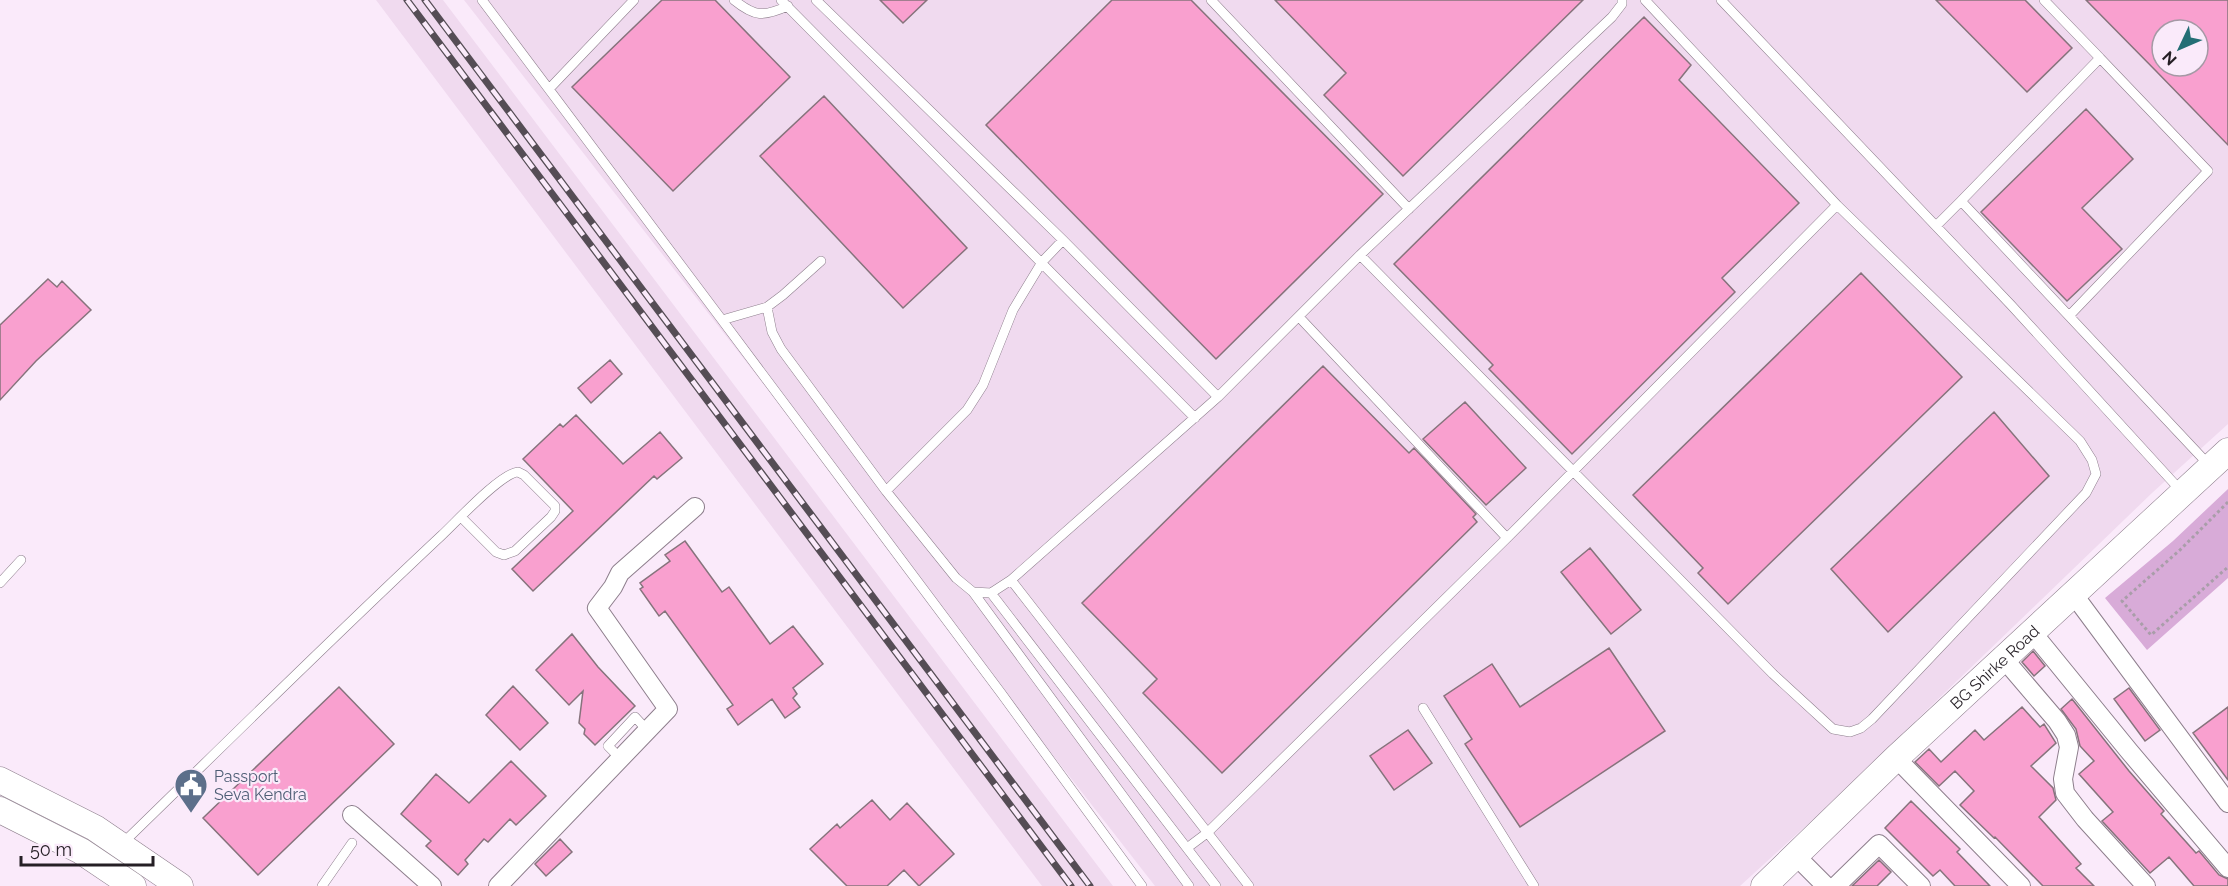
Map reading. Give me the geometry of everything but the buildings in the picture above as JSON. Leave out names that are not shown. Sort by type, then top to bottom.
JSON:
[{"type":"street","name":"BG Shirke Road","points":[[1764,886],[1896,758],[2220,459]]},
{"type":"street","points":[[498,886],[668,709],[597,608],[620,573],[695,507]]},
{"type":"street","points":[[2074,595],[2228,803]]},
{"type":"street","points":[[2032,632],[2228,868]]},
{"type":"street","points":[[2004,659],[2057,721],[2066,735],[2069,747],[2063,779],[2065,793],[2085,819],[2146,886]]},
{"type":"street","points":[[1896,758],[2021,886]]},
{"type":"street","points":[[0,780],[95,828],[180,886]]},
{"type":"street","points":[[0,810],[81,851],[133,886]]},
{"type":"street","points":[[352,815],[432,886]]},
{"type":"street","points":[[81,851],[95,828]]},
{"type":"street","points":[[1836,886],[1879,844],[1921,886]]},
{"type":"street","points":[[1796,856],[1826,886]]},
{"type":"lane","points":[[482,0],[1001,693],[1142,886]]},
{"type":"lane","points":[[549,89],[634,0]]},
{"type":"lane","points":[[734,0],[756,14],[768,15],[784,3],[1195,418]]},
{"type":"lane","points":[[816,0],[1063,240],[1218,397]]},
{"type":"lane","points":[[1211,0],[1408,209]]},
{"type":"lane","points":[[973,592],[991,593],[1011,580],[1195,418],[1300,318],[1360,255],[1612,17],[1622,0]]},
{"type":"lane","points":[[1360,255],[1773,674],[1833,729],[1850,732],[1862,728],[2086,493],[2096,474],[2092,460],[2080,441],[1837,205],[1645,0]]},
{"type":"lane","points":[[1721,0],[2011,305],[2183,494]]},
{"type":"lane","points":[[2044,0],[2208,171],[2069,316]]},
{"type":"lane","points":[[1936,226],[2100,58]]},
{"type":"lane","points":[[1961,201],[2069,316],[2220,459]]},
{"type":"lane","points":[[1187,848],[1207,833],[1507,538],[1837,205]]},
{"type":"lane","points":[[886,490],[967,410],[983,385],[1013,310],[1042,262],[1063,240]]},
{"type":"lane","points":[[722,320],[767,307],[821,261]]},
{"type":"lane","points":[[767,307],[772,332],[781,349],[886,490],[956,578],[973,592],[1189,886]]},
{"type":"lane","points":[[1300,318],[1507,538]]},
{"type":"lane","points":[[121,845],[461,517],[506,475],[518,472],[525,475],[555,506],[551,517],[515,551],[504,555],[496,552],[461,517]]},
{"type":"lane","points":[[0,583],[21,560]]},
{"type":"lane","points":[[1011,580],[1249,886]]},
{"type":"lane","points":[[991,593],[1216,886]]},
{"type":"lane","points":[[1423,708],[1534,886]]},
{"type":"lane","points":[[322,886],[352,843]]},
{"type":"path","points":[[2228,502],[2180,550],[2122,601],[2151,635],[2228,567]]},
{"type":"shaded area","points":[[376,0],[443,0],[1113,886],[1042,886]]},
{"type":"shaded area","points":[[464,0],[2228,0],[2228,424],[2152,493],[1821,812],[1740,886],[1155,886]]},
{"type":"shaded area","points":[[2228,489],[2228,578],[2147,650],[2105,598],[2173,541]]},
{"type":"railway","points":[[407,0],[1071,886]]},
{"type":"railway","points":[[425,0],[1090,886]]},
{"type":"place","name":"Passport Seva Kendra","points":[[191,814]]}]
